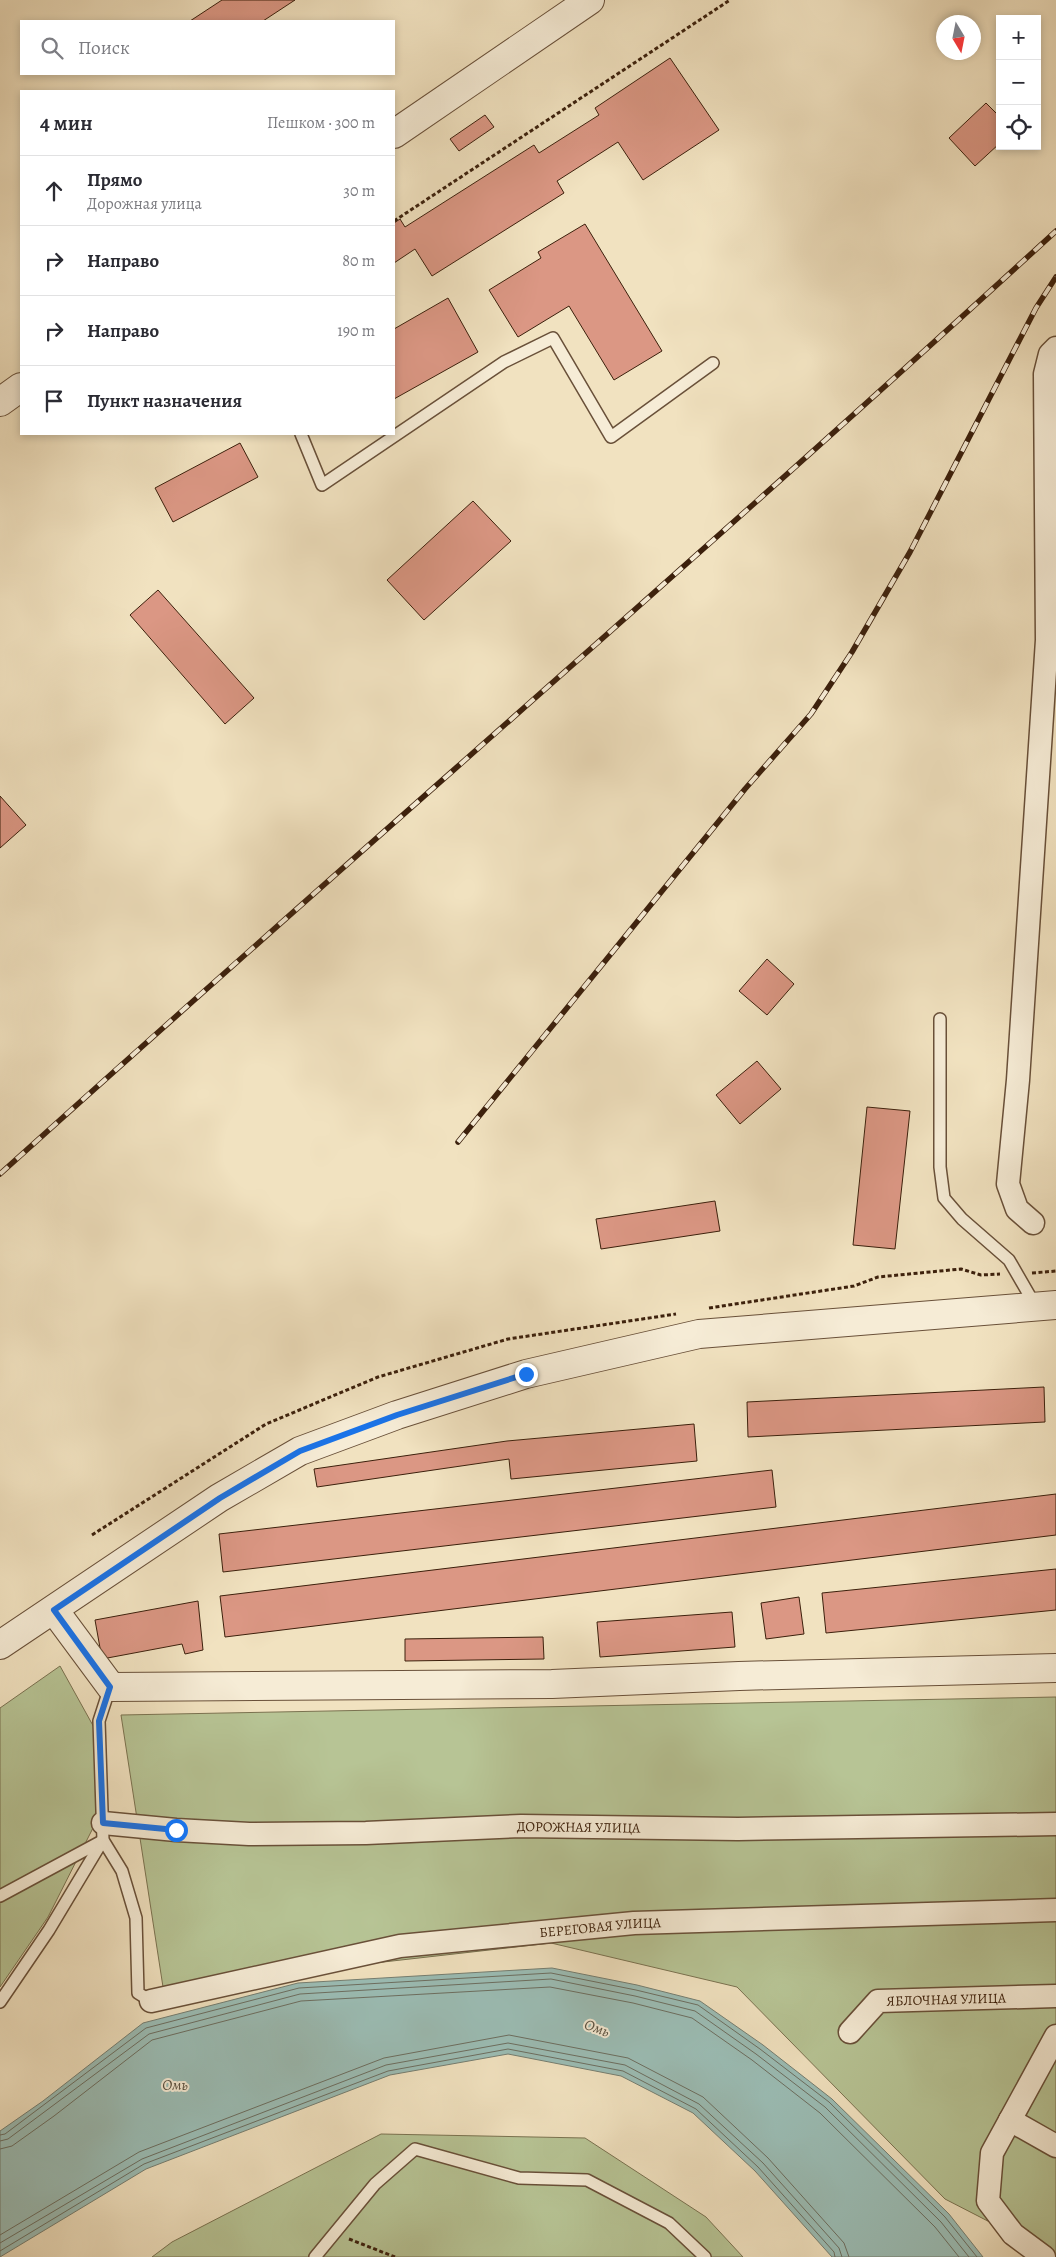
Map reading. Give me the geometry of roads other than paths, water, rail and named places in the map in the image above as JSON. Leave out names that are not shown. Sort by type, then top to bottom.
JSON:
[{"type":"street","points":[[395,133],[590,0]]},
{"type":"street","points":[[1033,1223],[1017,1209],[1008,1184],[1018,1070],[1047,640],[1045,374],[1050,354],[1056,348]]},
{"type":"street","points":[[0,402],[20,388]]},
{"type":"street","points":[[0,1645],[220,1498],[300,1451],[397,1415],[526,1374],[699,1334],[1046,1306]]},
{"type":"street","points":[[54,1610],[110,1687],[552,1684],[739,1676],[1056,1668]]},
{"type":"street","name":"ДОРОЖНАЯ УЛИЦА","points":[[103,1832],[176,1830],[249,1834],[366,1833],[521,1826],[738,1829],[1056,1824]]},
{"type":"street","name":"БЕРЕГОВАЯ УЛИЦА","points":[[151,2001],[400,1946],[634,1923],[1056,1910]]},
{"type":"street","name":"ЯБЛОЧНАЯ УЛИЦА","points":[[850,2032],[878,2001],[1056,1996]]},
{"type":"street","points":[[1044,2257],[1013,2234],[988,2201],[992,2153],[1055,2040]]},
{"type":"street","points":[[1010,2120],[1056,2146]]},
{"type":"lane","points":[[301,435],[322,485],[504,362],[553,338],[611,437],[713,363]]},
{"type":"lane","points":[[940,1019],[940,1167],[944,1198],[962,1219],[1009,1260],[1046,1306]]},
{"type":"lane","points":[[110,1687],[99,1721],[103,1832],[122,1871],[136,1918],[138,1993],[151,2001]]},
{"type":"lane","points":[[0,1896],[103,1832]]},
{"type":"lane","points":[[0,2002],[48,1930],[103,1832]]},
{"type":"lane","points":[[315,2257],[375,2184],[415,2149],[519,2178],[587,2180],[669,2223],[705,2257]]},
{"type":"water","name":"Омь","points":[[552,1968],[637,1985],[700,2001],[763,2045],[832,2099],[949,2214],[983,2257],[832,2257],[755,2171],[693,2113],[621,2076],[508,2054],[390,2075],[146,2169],[0,2257],[0,2131],[43,2101],[143,2023],[298,1983]]},
{"type":"railway","points":[[0,1174],[661,586],[1056,231]]},
{"type":"railway","points":[[458,1142],[745,789],[811,714],[852,652],[910,552],[1036,308],[1056,277]]}]
